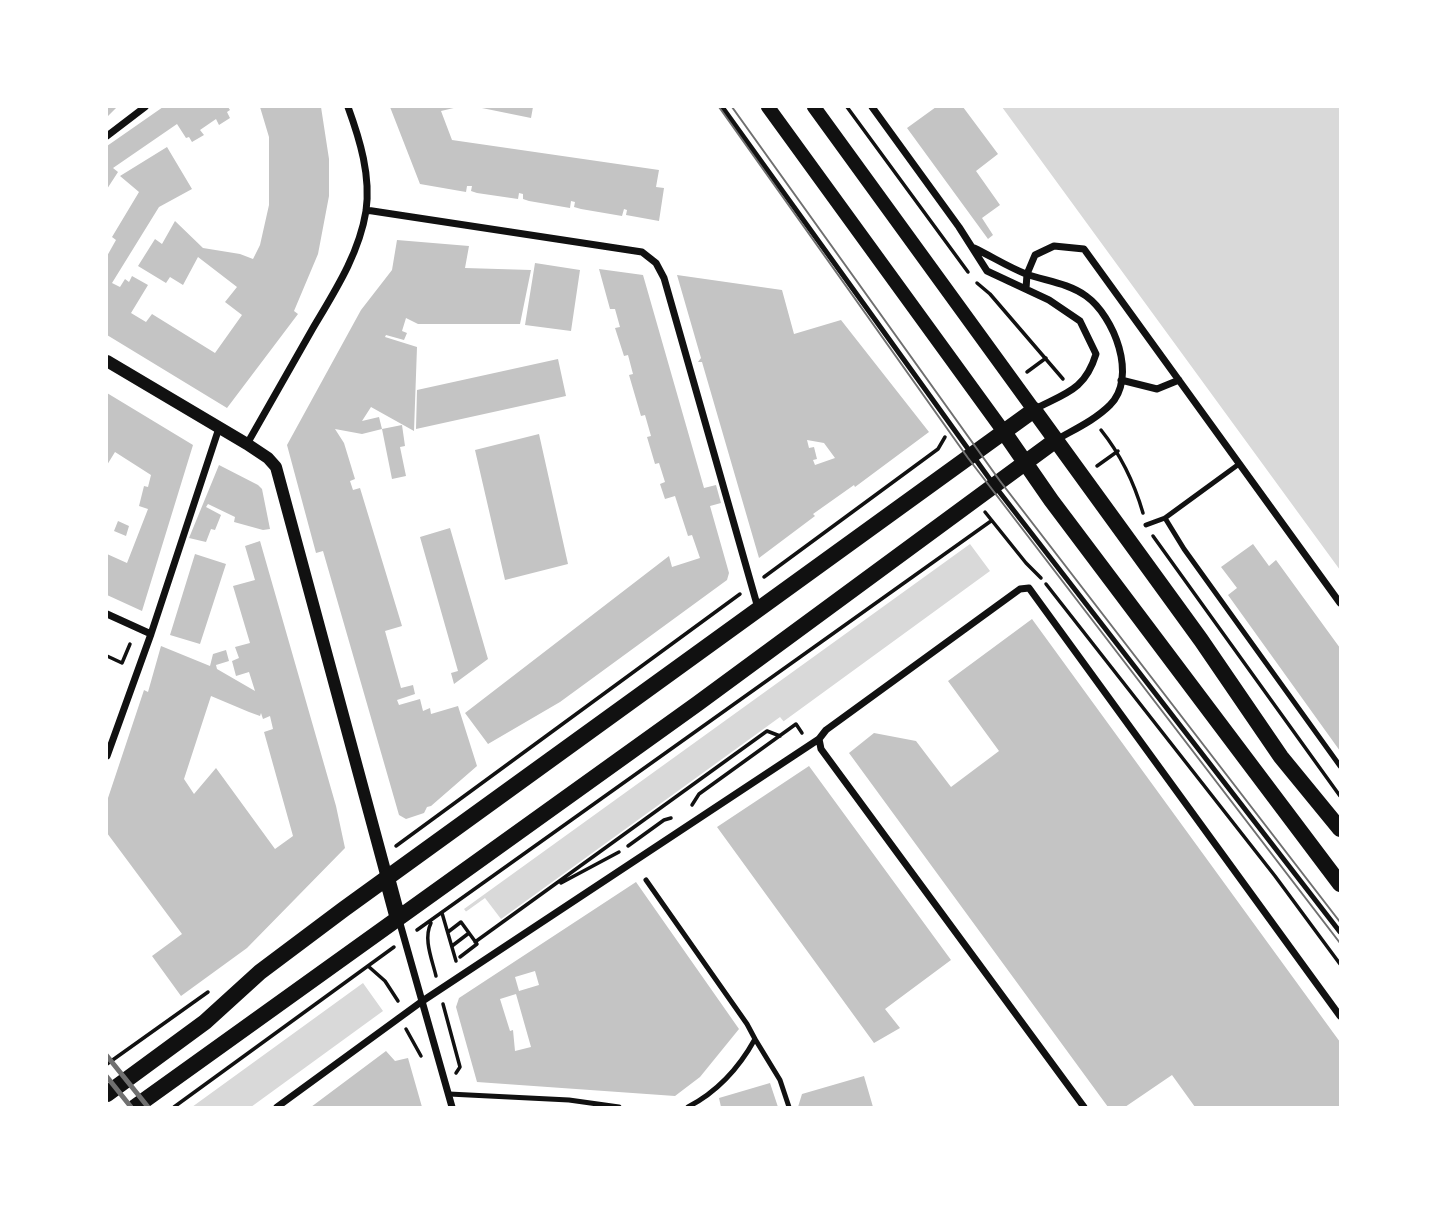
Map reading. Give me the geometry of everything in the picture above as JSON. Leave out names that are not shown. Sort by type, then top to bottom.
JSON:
[{"type":"main road","points":[[768,107],[1024,463],[1340,884]]},
{"type":"main road","points":[[814,107],[1201,640],[1281,757],[1340,829]]},
{"type":"main road","points":[[107,1094],[205,1022],[260,972],[387,878],[1034,410]]},
{"type":"main road","points":[[135,1107],[1056,440]]},
{"type":"main road","points":[[387,878],[398,919]]},
{"type":"street","points":[[107,136],[145,107]]},
{"type":"street","points":[[247,444],[345,273],[358,241],[366,210],[363,156],[348,107]]},
{"type":"street","points":[[872,107],[973,247],[987,271],[1049,300],[1080,321],[1096,354],[1090,374],[1072,391],[1034,410]]},
{"type":"street","points":[[366,210],[642,252],[656,263],[663,278],[758,609]]},
{"type":"street","points":[[1026,289],[1027,274],[1035,255],[1055,246],[1084,249],[1340,603]]},
{"type":"street","points":[[973,247],[1027,274],[1059,282],[1087,296],[1106,318],[1121,348],[1121,380],[1112,403],[1093,419],[1056,440]]},
{"type":"street","points":[[107,361],[247,444],[268,458],[275,467],[387,878]]},
{"type":"street","points":[[1121,380],[1157,389],[1179,380]]},
{"type":"street","points":[[107,756],[151,634],[219,428]]},
{"type":"street","points":[[277,1107],[421,1002],[819,739],[826,730],[1020,589],[1028,588],[1340,1016]]},
{"type":"street","points":[[107,614],[151,634]]},
{"type":"street","points":[[819,739],[821,749],[1084,1107]]},
{"type":"street","points":[[398,919],[452,1107]]},
{"type":"lane","points":[[723,107],[994,485],[1340,932]]},
{"type":"lane","points":[[1146,525],[1165,518],[1239,464]]},
{"type":"lane","points":[[1165,518],[1184,549],[1340,766]]},
{"type":"lane","points":[[646,880],[747,1024],[780,1080],[789,1107]]},
{"type":"lane","points":[[688,1107],[707,1097],[725,1080],[747,1055],[755,1039]]},
{"type":"lane","points":[[449,1094],[569,1100],[619,1107]]},
{"type":"path","points":[[847,107],[977,284],[990,294],[1038,348]]},
{"type":"path","points":[[1014,383],[1046,358]]},
{"type":"path","points":[[752,586],[938,449],[953,427]]},
{"type":"path","points":[[1118,451],[1138,496]]},
{"type":"path","points":[[976,500],[1169,740],[1340,964]]},
{"type":"path","points":[[174,1107],[442,912],[991,521]]},
{"type":"path","points":[[1146,525],[1340,796]]},
{"type":"path","points":[[107,656],[122,663],[138,628]]},
{"type":"path","points":[[683,812],[699,794],[796,724],[810,745]]},
{"type":"path","points":[[475,942],[767,731],[780,736]]},
{"type":"path","points":[[633,842],[664,820],[675,817]]},
{"type":"path","points":[[547,891],[621,851]]},
{"type":"path","points":[[442,912],[461,976]]},
{"type":"path","points":[[448,932],[461,922],[477,944],[462,955]]},
{"type":"path","points":[[452,946],[469,933]]},
{"type":"shaded area","points":[[1002,107],[1340,107],[1340,570]]},
{"type":"shaded area","points":[[970,544],[990,571],[486,938],[464,909]]},
{"type":"shaded area","points":[[363,983],[383,1011],[251,1107],[192,1107]]},
{"type":"pier","points":[[780,717],[785,723],[547,898],[506,925],[507,927],[488,941],[482,939],[464,913],[485,898],[501,919]]},
{"type":"building","points":[[107,107],[117,107],[107,117]]},
{"type":"building","points":[[163,107],[228,107],[230,118],[219,125],[216,119],[200,130],[204,135],[192,142],[177,124],[113,168],[118,172],[107,189],[107,146]]},
{"type":"building","points":[[260,107],[321,107],[329,159],[329,196],[318,254],[294,311],[298,314],[227,408],[107,335],[107,256],[116,240],[112,237],[139,192],[120,176],[167,147],[192,189],[159,207],[112,283],[120,287],[125,279],[129,282],[132,276],[148,285],[131,313],[146,322],[152,314],[215,353],[242,315],[225,302],[237,287],[198,257],[183,285],[170,277],[166,283],[138,266],[155,239],[162,244],[175,221],[203,248],[253,259],[260,245],[269,205],[269,137]]},
{"type":"building","points":[[390,107],[458,107],[441,111],[452,140],[659,170],[656,187],[664,188],[659,221],[626,215],[627,210],[624,209],[622,216],[574,207],[575,202],[571,201],[570,208],[529,201],[523,199],[523,194],[519,193],[518,199],[477,193],[471,191],[472,186],[467,186],[466,192],[420,184]]},
{"type":"building","points":[[477,107],[533,107],[531,118]]},
{"type":"building","points":[[936,107],[963,107],[998,154],[976,171],[1000,205],[982,218],[993,235],[988,239],[907,128]]},
{"type":"building","points":[[397,240],[469,246],[465,268],[531,270],[520,324],[418,324],[406,318],[402,331],[407,333],[404,340],[386,335],[385,337],[417,347],[414,431],[371,407],[362,421],[379,417],[382,429],[362,434],[335,429],[344,443],[355,479],[350,481],[353,490],[360,488],[402,626],[385,631],[401,688],[413,685],[415,694],[397,700],[399,705],[420,699],[423,711],[430,708],[431,714],[458,706],[477,766],[427,807],[424,813],[406,819],[399,815],[323,551],[316,553],[287,445],[361,310],[392,270]]},
{"type":"building","points":[[535,263],[580,270],[571,331],[525,325]]},
{"type":"building","points":[[599,269],[643,275],[704,488],[716,485],[721,503],[710,506],[729,573],[727,580],[560,702],[488,744],[465,713],[669,556],[672,567],[700,558],[692,535],[688,536],[675,496],[665,499],[660,484],[665,482],[659,463],[655,464],[647,437],[651,436],[645,415],[641,416],[629,375],[633,374],[628,355],[624,356],[615,328],[620,327],[615,309],[610,309]]},
{"type":"building","points":[[677,275],[782,290],[794,334],[841,320],[929,432],[855,487],[854,485],[813,514],[815,516],[759,558],[702,362],[698,362],[701,358]],"holes":[[[807,440],[824,443],[835,458],[815,465],[813,460],[817,459],[814,447],[809,448]]]},
{"type":"building","points":[[558,359],[566,396],[416,429],[417,390]]},
{"type":"building","points":[[107,393],[193,445],[142,611],[107,595],[107,554],[127,563],[148,509],[139,506],[144,486],[148,487],[151,475],[115,452],[107,465]]},
{"type":"building","points":[[402,425],[405,446],[400,447],[406,476],[392,479],[382,429]]},
{"type":"building","points":[[539,434],[568,564],[505,580],[475,450]]},
{"type":"building","points":[[219,465],[262,489],[270,529],[263,530],[234,522],[235,517],[208,504],[206,507],[221,515],[215,530],[211,529],[206,542],[189,538]]},
{"type":"building","points":[[118,521],[129,526],[126,536],[114,531]]},
{"type":"building","points":[[450,528],[488,659],[454,684],[451,673],[458,671],[420,537]]},
{"type":"building","points":[[260,541],[336,806],[345,848],[247,948],[181,996],[152,956],[182,934],[107,833],[107,801],[144,690],[148,692],[161,646],[210,666],[213,654],[226,650],[229,661],[216,665],[217,669],[255,691],[249,672],[236,676],[232,661],[239,658],[235,647],[250,643],[233,586],[255,580],[245,546]],"holes":[[[211,696],[260,716],[261,713],[263,719],[270,716],[273,729],[264,732],[293,836],[275,849],[216,768],[194,794],[184,779]]]},
{"type":"building","points":[[1253,544],[1269,566],[1276,560],[1340,648],[1340,751],[1228,595],[1237,588],[1221,567]]},
{"type":"building","points":[[195,554],[226,564],[200,644],[170,635]]},
{"type":"building","points":[[1032,619],[1340,1042],[1340,1107],[1195,1107],[1172,1075],[1125,1107],[1108,1107],[849,753],[874,733],[916,741],[951,787],[999,751],[948,681]]},
{"type":"building","points":[[809,766],[951,960],[885,1009],[900,1028],[874,1043],[717,827]]},
{"type":"building","points":[[636,882],[739,1029],[700,1077],[675,1096],[477,1082],[456,1007],[459,998]],"holes":[[[535,971],[539,985],[519,991],[515,977]],[[516,994],[531,1047],[515,1051],[513,1030],[510,1031],[500,999]]]},
{"type":"building","points":[[386,1051],[395,1061],[408,1058],[422,1107],[311,1107]]},
{"type":"building","points":[[864,1076],[873,1107],[798,1107],[802,1094]]},
{"type":"building","points":[[770,1083],[778,1107],[721,1107],[719,1098]]},
{"type":"tram line","points":[[719,107],[968,458],[1340,943]]},
{"type":"tram line","points":[[732,107],[1000,481],[1340,922]]},
{"type":"railway","points":[[107,1056],[148,1107]]},
{"type":"railway","points":[[107,1077],[131,1107]]}]
